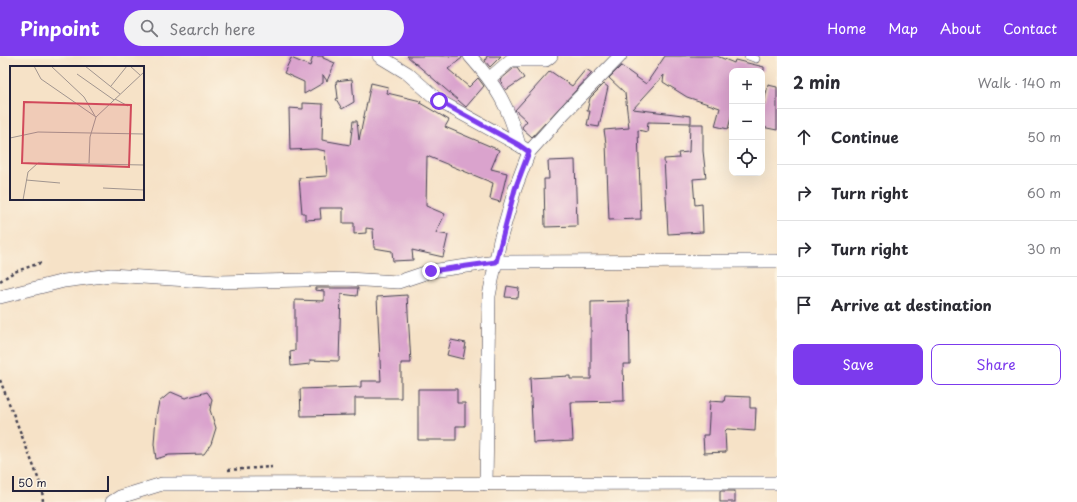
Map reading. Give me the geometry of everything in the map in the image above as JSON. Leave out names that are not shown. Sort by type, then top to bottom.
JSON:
[{"type":"street","points":[[379,56],[407,73],[439,101],[524,148]]},
{"type":"street","points":[[470,56],[490,78],[511,116],[524,148],[496,262],[490,296],[486,484]]},
{"type":"street","points":[[490,78],[511,60],[546,60],[551,56]]},
{"type":"street","points":[[524,148],[564,113],[620,56]]},
{"type":"street","points":[[0,297],[64,281],[111,275],[218,282],[347,279],[398,282],[431,271],[496,262],[777,261]]},
{"type":"street","points":[[112,502],[120,497],[162,484],[777,483]]},
{"type":"lane","points":[[748,56],[756,59]]},
{"type":"path","points":[[0,282],[14,272],[43,262]]},
{"type":"path","points":[[0,380],[34,467],[42,490],[43,502]]},
{"type":"building","points":[[313,56],[323,56],[323,58],[335,63],[327,81],[323,75],[323,83],[304,94],[304,82],[284,73],[291,58],[310,66]]},
{"type":"building","points":[[407,56],[462,56],[462,58],[448,69],[469,87],[478,78],[484,86],[466,107]]},
{"type":"building","points":[[487,56],[501,56],[490,67],[485,61]]},
{"type":"building","points":[[665,56],[717,56],[734,63],[735,60],[764,67],[729,68],[728,129],[715,126],[720,108],[687,97],[663,82],[664,75],[633,109],[691,116],[691,123],[648,122],[647,132],[638,130],[641,219],[609,220],[606,143],[604,130],[629,128],[625,93],[609,78],[621,66],[646,84]]},
{"type":"building","points":[[514,68],[517,68],[524,78],[506,90],[500,80]]},
{"type":"building","points":[[586,69],[592,73],[532,137],[523,129],[522,127],[527,121],[515,110],[550,71],[572,86]]},
{"type":"building","points":[[352,79],[354,102],[342,109],[336,99],[338,98],[336,81]]},
{"type":"building","points":[[371,83],[388,87],[387,93],[421,101],[420,103],[449,120],[445,127],[499,150],[491,169],[507,173],[500,202],[490,199],[493,183],[427,156],[426,206],[445,214],[436,233],[448,235],[443,257],[412,250],[413,260],[393,261],[392,251],[374,248],[373,229],[366,228],[366,233],[354,234],[354,223],[343,223],[343,208],[320,208],[321,219],[305,220],[305,213],[302,213],[299,178],[327,176],[325,151],[316,149],[290,150],[289,108],[303,109],[303,103],[323,104],[322,140],[350,145],[353,121],[357,121],[359,140]]},
{"type":"building","points":[[604,84],[608,87],[599,127],[587,125],[590,111],[587,111],[590,98]]},
{"type":"building","points":[[768,85],[777,87],[777,130],[765,128],[765,98]]},
{"type":"building","points":[[690,124],[703,124],[703,151],[706,178],[693,179],[695,205],[702,204],[703,232],[668,234],[664,159],[679,158],[678,153],[689,152]]},
{"type":"building","points":[[575,160],[577,226],[545,227],[544,179],[549,179],[548,161]]},
{"type":"building","points":[[507,286],[519,288],[518,298],[505,297]]},
{"type":"building","points":[[315,288],[358,288],[357,296],[341,294],[339,361],[310,360],[310,364],[291,366],[290,352],[295,351],[295,300],[324,301],[324,291],[315,290]]},
{"type":"building","points":[[407,295],[411,363],[401,363],[401,398],[355,398],[355,415],[301,416],[300,389],[361,387],[361,381],[381,381],[377,297]]},
{"type":"building","points":[[629,301],[630,364],[623,364],[624,401],[571,402],[573,441],[533,443],[530,378],[570,376],[570,379],[591,379],[591,302]]},
{"type":"building","points":[[451,340],[466,343],[463,359],[447,355]]},
{"type":"building","points":[[418,389],[457,389],[457,403],[465,403],[465,426],[456,426],[456,440],[418,440]]},
{"type":"building","points":[[171,392],[185,398],[207,392],[212,399],[210,410],[216,428],[211,444],[204,454],[169,455],[156,459],[154,444],[156,416],[159,402]]},
{"type":"building","points":[[725,396],[750,397],[750,408],[756,408],[755,431],[727,429],[725,431],[726,452],[704,453],[703,435],[708,435],[710,401],[724,402]]},
{"type":"building","points":[[720,491],[735,491],[735,502],[720,502]]},
{"type":"route","points":[[431,271],[496,262],[500,240],[515,189],[529,152],[439,101]]}]
